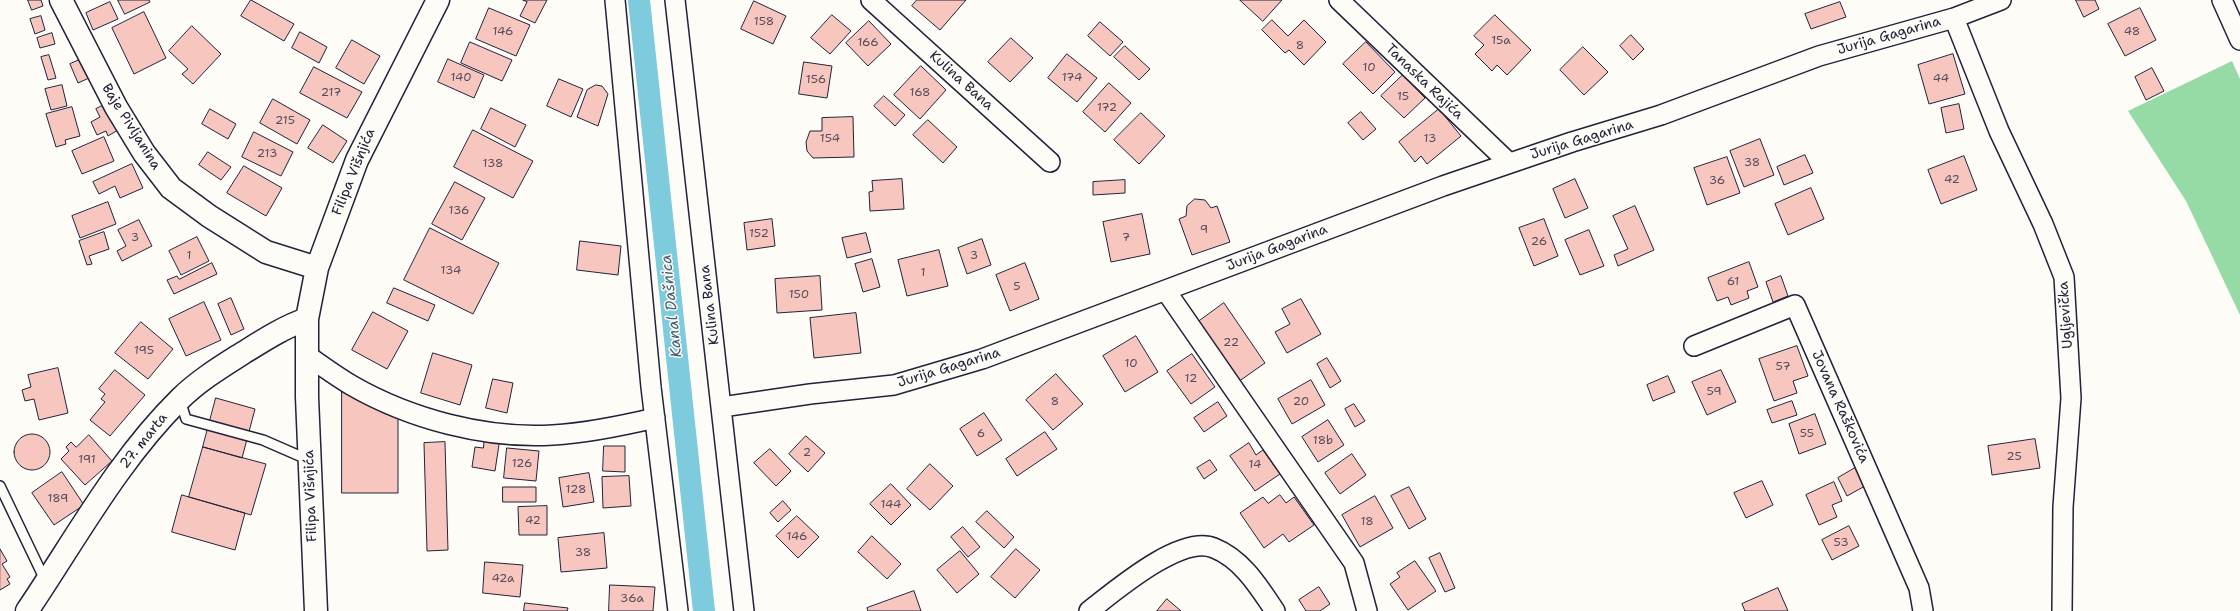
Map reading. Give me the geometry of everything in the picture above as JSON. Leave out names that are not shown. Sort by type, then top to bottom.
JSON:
[{"type":"street","name":"Baje Pivljanina","points":[[61,0],[116,107],[144,153],[171,188],[209,216],[266,252],[317,268]]},
{"type":"street","name":"Filipa Višnjića","points":[[316,611],[306,397],[308,319],[317,268],[357,160],[438,0]]},
{"type":"street","points":[[615,0],[655,418],[678,611]]},
{"type":"street","name":"Kulina Bana","points":[[675,0],[744,611]]},
{"type":"street","name":"Kulina Bana","points":[[871,0],[1050,162]]},
{"type":"street","name":"Tanaska Rajića","points":[[1339,0],[1509,163]]},
{"type":"street","name":"Jurija Gagarina","points":[[722,407],[810,394],[894,385],[982,359],[1166,291],[1274,248],[1509,163],[1661,115],[1819,56],[1954,18],[2001,0]]},
{"type":"street","points":[[2222,0],[2240,40]]},
{"type":"street","name":"Ugljevička","points":[[1954,18],[1999,130],[2043,224],[2064,277],[2071,398],[2063,507],[2062,611]]},
{"type":"street","points":[[1166,291],[1354,563],[1368,611]]},
{"type":"street","name":"Jovana Raškovića","points":[[1694,346],[1795,305],[1919,588],[1923,611]]},
{"type":"street","name":"27. marta","points":[[27,611],[119,472],[151,430],[180,399],[204,379],[253,346],[280,330],[308,319]]},
{"type":"street","points":[[308,356],[352,385],[398,408],[448,424],[492,432],[552,435],[604,430],[655,418]]},
{"type":"street","points":[[1089,611],[1143,571],[1169,555],[1193,546],[1213,547],[1229,556],[1254,579],[1275,611]]},
{"type":"lane","points":[[180,399],[186,419],[263,440],[309,460]]},
{"type":"lane","points":[[0,486],[46,583]]},
{"type":"green space","points":[[2232,61],[2240,79],[2240,315],[2186,201],[2128,111]]},
{"type":"building","points":[[28,0],[41,0],[43,6],[32,10]]},
{"type":"building","points":[[118,0],[149,0],[150,2],[125,14]]},
{"type":"building","points":[[251,0],[294,24],[284,41],[241,16]]},
{"type":"building","points":[[523,0],[547,0],[535,23],[520,16],[527,2]]},
{"type":"building","points":[[917,0],[966,0],[940,30],[912,6]]},
{"type":"building","points":[[1240,0],[1282,0],[1263,21]]},
{"type":"building","points":[[2076,0],[2095,0],[2099,9],[2084,17]]},
{"type":"building","points":[[754,1],[786,16],[773,44],[741,29]]},
{"type":"building","points":[[110,2],[118,19],[93,30],[86,13]]},
{"type":"building","points":[[1840,2],[1846,17],[1811,29],[1805,14]]},
{"type":"building","points":[[489,8],[530,25],[516,56],[476,39]]},
{"type":"building","points":[[2140,8],[2156,40],[2125,56],[2108,24]]},
{"type":"building","points":[[144,12],[166,58],[134,74],[112,28]]},
{"type":"building","points":[[832,15],[851,31],[830,54],[811,38]]},
{"type":"building","points":[[1495,15],[1531,50],[1507,75],[1497,65],[1492,71],[1475,54],[1484,45],[1474,36]]},
{"type":"building","points":[[41,16],[45,30],[35,34],[30,19]]},
{"type":"building","points":[[1272,20],[1288,36],[1304,20],[1326,42],[1304,65],[1289,50],[1285,53],[1262,30]]},
{"type":"building","points":[[869,21],[891,44],[868,66],[846,43]]},
{"type":"building","points":[[1100,22],[1123,42],[1110,56],[1088,36]]},
{"type":"building","points":[[192,26],[221,54],[193,84],[182,74],[188,69],[169,51]]},
{"type":"building","points":[[300,32],[327,47],[319,63],[292,48]]},
{"type":"building","points":[[52,33],[55,44],[40,48],[37,38]]},
{"type":"building","points":[[1631,35],[1644,49],[1633,60],[1620,46]]},
{"type":"building","points":[[1011,38],[1033,58],[1010,82],[988,62]]},
{"type":"building","points":[[352,40],[380,56],[364,84],[336,68]]},
{"type":"building","points":[[470,42],[512,60],[502,81],[461,63]]},
{"type":"building","points":[[1366,42],[1395,72],[1373,94],[1343,64]]},
{"type":"building","points":[[1125,46],[1150,69],[1139,80],[1114,57]]},
{"type":"building","points":[[1583,47],[1608,72],[1584,95],[1560,70]]},
{"type":"building","points":[[1067,54],[1097,78],[1077,102],[1048,78]]},
{"type":"building","points":[[1953,54],[1965,94],[1929,104],[1918,65]]},
{"type":"building","points":[[49,55],[56,78],[48,80],[41,57]]},
{"type":"building","points":[[82,59],[89,78],[78,83],[70,64]]},
{"type":"building","points":[[448,59],[484,75],[474,98],[438,82]]},
{"type":"building","points":[[804,62],[832,66],[827,98],[799,94]]},
{"type":"building","points":[[921,66],[946,90],[920,119],[894,95]]},
{"type":"building","points":[[314,67],[362,92],[347,118],[300,93]]},
{"type":"building","points":[[2152,68],[2164,91],[2146,100],[2135,77]]},
{"type":"building","points":[[1403,75],[1425,98],[1404,118],[1381,96]]},
{"type":"building","points":[[559,79],[583,89],[571,117],[547,106]]},
{"type":"building","points":[[1109,83],[1131,103],[1105,132],[1083,112]]},
{"type":"building","points":[[62,85],[67,106],[51,110],[45,89]]},
{"type":"building","points":[[596,85],[602,86],[608,94],[598,126],[577,117],[587,90]]},
{"type":"building","points":[[884,96],[905,115],[895,126],[874,106]]},
{"type":"building","points":[[273,99],[310,120],[297,144],[260,123]]},
{"type":"building","points":[[106,104],[118,130],[108,136],[106,131],[97,135],[91,122],[100,117],[96,109]]},
{"type":"building","points":[[1959,104],[1964,129],[1946,133],[1941,108]]},
{"type":"building","points":[[72,107],[80,136],[65,140],[66,144],[56,147],[46,114]]},
{"type":"building","points":[[491,108],[526,125],[515,147],[481,129]]},
{"type":"building","points":[[210,109],[236,124],[228,139],[202,124]]},
{"type":"building","points":[[1439,109],[1461,136],[1427,164],[1421,156],[1415,162],[1399,142]]},
{"type":"building","points":[[1361,112],[1376,129],[1363,140],[1348,123]]},
{"type":"building","points":[[1141,113],[1165,136],[1139,164],[1114,140]]},
{"type":"building","points":[[853,117],[854,157],[813,158],[807,151],[806,142],[810,131],[822,131],[822,118]]},
{"type":"building","points":[[928,120],[957,147],[943,163],[913,135]]},
{"type":"building","points":[[323,125],[347,141],[333,163],[308,148]]},
{"type":"building","points":[[473,130],[533,161],[513,198],[454,167]]},
{"type":"building","points":[[254,132],[293,152],[281,176],[242,157]]},
{"type":"building","points":[[104,137],[114,161],[82,174],[72,151]]},
{"type":"building","points":[[1760,139],[1774,175],[1744,187],[1730,151]]},
{"type":"building","points":[[208,152],[231,167],[221,180],[199,165]]},
{"type":"building","points":[[1805,155],[1813,173],[1784,185],[1777,167]]},
{"type":"building","points":[[1964,156],[1977,190],[1941,204],[1928,170]]},
{"type":"building","points":[[1727,157],[1740,193],[1707,205],[1694,168]]},
{"type":"building","points":[[132,164],[143,188],[120,198],[115,186],[99,194],[93,182]]},
{"type":"building","points":[[244,166],[282,188],[266,216],[227,193]]},
{"type":"building","points":[[902,179],[904,209],[870,211],[869,192],[873,191],[872,181]]},
{"type":"building","points":[[1575,179],[1588,208],[1565,218],[1553,189]]},
{"type":"building","points":[[1125,180],[1125,193],[1093,195],[1093,182]]},
{"type":"building","points":[[455,182],[485,198],[462,240],[432,224]]},
{"type":"building","points":[[1811,188],[1824,219],[1788,235],[1775,204]]},
{"type":"building","points":[[1195,199],[1205,200],[1211,208],[1217,206],[1230,242],[1192,255],[1179,219],[1186,216],[1187,206]]},
{"type":"building","points":[[108,202],[116,224],[80,238],[72,216]]},
{"type":"building","points":[[1635,206],[1654,250],[1618,266],[1614,255],[1628,249],[1613,216]]},
{"type":"building","points":[[1142,214],[1150,254],[1111,262],[1103,222]]},
{"type":"building","points":[[772,219],[775,246],[747,250],[744,223]]},
{"type":"building","points":[[1544,219],[1558,256],[1534,266],[1519,228]]},
{"type":"building","points":[[139,220],[152,246],[122,261],[117,251],[126,246],[118,230]]},
{"type":"building","points":[[430,228],[499,263],[473,314],[404,280]]},
{"type":"building","points":[[1589,230],[1604,266],[1580,275],[1565,240]]},
{"type":"building","points":[[104,232],[109,249],[89,256],[92,264],[87,265],[79,241]]},
{"type":"building","points":[[866,233],[871,252],[847,258],[842,238]]},
{"type":"building","points":[[197,237],[209,261],[181,275],[169,251]]},
{"type":"building","points":[[982,239],[991,265],[967,274],[958,248]]},
{"type":"building","points":[[580,241],[621,246],[618,275],[577,270]]},
{"type":"building","points":[[939,250],[948,286],[907,296],[898,260]]},
{"type":"building","points":[[872,259],[880,287],[863,292],[855,264]]},
{"type":"building","points":[[1749,262],[1758,287],[1747,291],[1749,298],[1731,305],[1728,297],[1717,301],[1708,278]]},
{"type":"building","points":[[212,263],[217,274],[174,294],[167,280],[177,276],[179,279]]},
{"type":"building","points":[[1025,263],[1039,299],[1010,311],[996,275]]},
{"type":"building","points":[[820,276],[822,310],[777,313],[775,279]]},
{"type":"building","points":[[1781,276],[1788,296],[1773,302],[1766,282]]},
{"type":"building","points":[[394,288],[435,305],[428,321],[387,303]]},
{"type":"building","points":[[231,298],[244,329],[231,335],[218,304]]},
{"type":"building","points":[[1301,299],[1321,334],[1287,353],[1275,332],[1290,324],[1282,309]]},
{"type":"building","points":[[204,302],[221,340],[186,356],[169,319]]},
{"type":"building","points":[[1224,303],[1265,363],[1238,382],[1198,322]]},
{"type":"building","points":[[373,312],[408,331],[387,369],[352,350]]},
{"type":"building","points":[[856,313],[861,353],[814,358],[810,318]]},
{"type":"building","points":[[141,322],[173,349],[148,379],[115,353]]},
{"type":"building","points":[[1136,336],[1158,372],[1125,392],[1103,356]]},
{"type":"building","points":[[1797,346],[1808,376],[1793,381],[1797,393],[1774,401],[1759,359]]},
{"type":"building","points":[[433,353],[472,365],[460,405],[421,393]]},
{"type":"building","points":[[1192,354],[1215,387],[1191,404],[1167,371]]},
{"type":"building","points":[[1327,358],[1341,381],[1330,388],[1317,364]]},
{"type":"building","points":[[58,368],[68,413],[39,420],[34,399],[25,401],[22,390],[31,387],[28,375]]},
{"type":"building","points":[[115,370],[145,395],[110,436],[90,420],[105,402],[101,399],[105,394],[99,389]]},
{"type":"building","points":[[1721,370],[1736,402],[1707,415],[1692,382]]},
{"type":"building","points":[[1056,374],[1083,404],[1053,430],[1026,400]]},
{"type":"building","points":[[1668,376],[1675,392],[1653,401],[1647,385]]},
{"type":"building","points":[[493,379],[513,383],[507,413],[486,408]]},
{"type":"building","points":[[1311,380],[1325,405],[1292,424],[1278,399]]},
{"type":"building","points":[[342,392],[354,392],[398,417],[398,493],[342,493]]},
{"type":"building","points":[[216,398],[255,409],[242,458],[203,447]]},
{"type":"building","points":[[1792,401],[1797,415],[1772,423],[1767,410]]},
{"type":"building","points":[[1218,402],[1227,416],[1204,432],[1194,418]]},
{"type":"building","points":[[1354,404],[1365,421],[1355,427],[1345,409]]},
{"type":"building","points":[[984,413],[1002,440],[977,456],[960,429]]},
{"type":"building","points":[[1815,414],[1826,444],[1799,454],[1789,424]]},
{"type":"building","points":[[1328,420],[1344,445],[1318,462],[1302,437]]},
{"type":"building","points":[[1045,432],[1057,449],[1017,476],[1006,459]]},
{"type":"building","points":[[32,434],[45,439],[50,452],[45,465],[32,470],[19,465],[14,452],[19,439]]},
{"type":"building","points":[[89,435],[112,461],[85,485],[61,459],[69,451],[66,447],[71,442],[76,447]]},
{"type":"building","points":[[485,436],[500,438],[495,471],[472,467],[475,447],[483,448]]},
{"type":"building","points":[[806,436],[825,453],[808,472],[789,454]]},
{"type":"building","points":[[2035,439],[2040,468],[1992,475],[1988,446]]},
{"type":"building","points":[[445,442],[448,550],[427,551],[424,443]]},
{"type":"building","points":[[1249,443],[1256,455],[1263,450],[1280,474],[1255,491],[1230,456]]},
{"type":"building","points":[[604,446],[625,446],[625,472],[603,471]]},
{"type":"building","points":[[203,447],[266,464],[251,515],[189,497]]},
{"type":"building","points":[[507,448],[539,451],[536,481],[504,478]]},
{"type":"building","points":[[770,449],[791,471],[776,486],[754,463]]},
{"type":"building","points":[[1352,454],[1366,475],[1340,494],[1325,473]]},
{"type":"building","points":[[1210,460],[1217,470],[1204,479],[1197,468]]},
{"type":"building","points":[[930,464],[953,486],[930,510],[907,489]]},
{"type":"building","points":[[1855,468],[1865,486],[1847,496],[1838,478]]},
{"type":"building","points":[[62,472],[84,505],[54,525],[32,493]]},
{"type":"building","points":[[589,473],[594,502],[563,507],[559,478]]},
{"type":"building","points":[[629,476],[631,506],[603,508],[602,477]]},
{"type":"building","points":[[1762,481],[1773,505],[1746,518],[1734,493]]},
{"type":"building","points":[[1834,482],[1842,501],[1832,505],[1837,517],[1819,525],[1806,495]]},
{"type":"building","points":[[891,484],[911,505],[891,525],[870,504]]},
{"type":"building","points":[[503,487],[536,487],[536,502],[503,502]]},
{"type":"building","points":[[1409,487],[1426,519],[1409,529],[1391,496]]},
{"type":"building","points":[[182,495],[245,513],[235,550],[172,532]]},
{"type":"building","points":[[1280,495],[1286,503],[1294,497],[1314,525],[1289,542],[1283,534],[1264,548],[1240,513],[1263,497],[1268,503]]},
{"type":"building","points":[[1375,496],[1393,528],[1360,547],[1342,515]]},
{"type":"building","points":[[783,501],[791,510],[778,522],[770,513]]},
{"type":"building","points":[[547,506],[547,535],[519,535],[518,507]]},
{"type":"building","points":[[987,511],[1014,537],[1004,548],[976,522]]},
{"type":"building","points":[[797,516],[819,537],[798,558],[776,536]]},
{"type":"building","points":[[1849,526],[1859,546],[1832,560],[1822,540]]},
{"type":"building","points":[[963,527],[980,547],[968,557],[951,537]]},
{"type":"building","points":[[604,533],[607,568],[561,572],[558,538]]},
{"type":"building","points":[[872,536],[901,564],[887,579],[858,552]]},
{"type":"building","points":[[0,549],[7,561],[2,564],[10,577],[7,579],[10,584],[0,590]]},
{"type":"building","points":[[1016,549],[1040,570],[1015,598],[991,577]]},
{"type":"building","points":[[960,551],[979,574],[957,593],[937,570]]},
{"type":"building","points":[[1440,553],[1455,588],[1445,592],[1429,558]]},
{"type":"building","points":[[1415,561],[1436,591],[1408,610],[1390,584],[1400,577],[1397,573]]},
{"type":"building","points":[[485,562],[523,565],[520,597],[483,593]]},
{"type":"building","points":[[610,585],[655,587],[653,611],[609,611]]},
{"type":"building","points":[[1319,587],[1330,604],[1320,611],[1306,611],[1299,600]]},
{"type":"building","points":[[1778,588],[1788,611],[1745,611],[1742,604]]},
{"type":"building","points":[[914,591],[921,611],[868,611],[867,608]]},
{"type":"building","points":[[1167,599],[1181,611],[1157,611]]},
{"type":"building","points":[[525,603],[568,608],[567,611],[524,611]]},
{"type":"waterway","name":"Kanal Dašnica","points":[[639,0],[704,611]]}]
